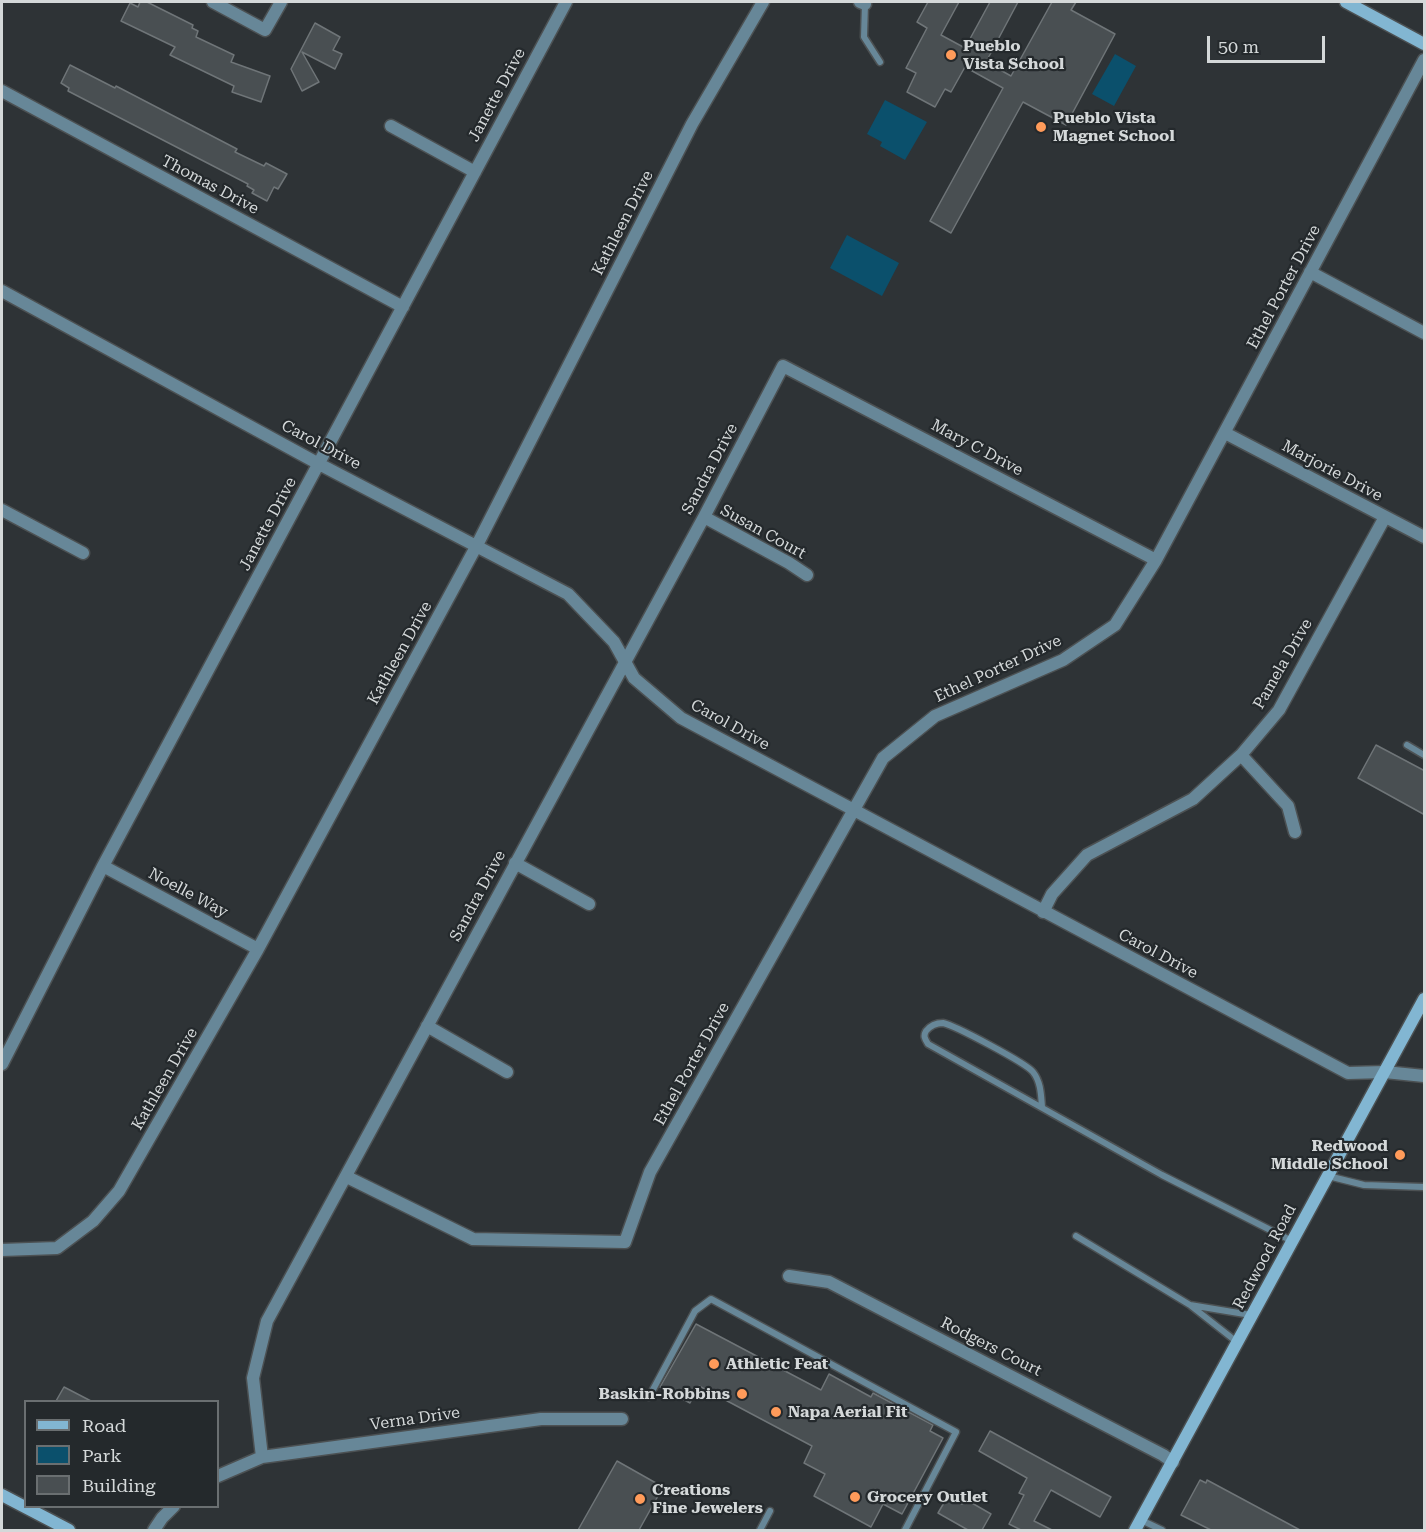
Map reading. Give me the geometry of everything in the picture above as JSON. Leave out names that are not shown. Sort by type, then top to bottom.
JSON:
[{"type":"main road","points":[[1346,2],[1425,44]]},
{"type":"main road","name":"Redwood Road","points":[[1138,1525],[1425,999]]},
{"type":"main road","points":[[2,1495],[24,1506]]},
{"type":"main road","points":[[27,1508],[69,1530]]},
{"type":"street","points":[[213,2],[265,30],[281,2]]},
{"type":"street","name":"Janette Drive","points":[[2,1064],[103,866],[566,2]]},
{"type":"street","name":"Kathleen Drive","points":[[2,1250],[57,1248],[93,1221],[119,1191],[258,949],[477,545],[692,124],[763,2]]},
{"type":"street","name":"Ethel Porter Drive","points":[[346,1177],[473,1239],[625,1242],[650,1172],[883,758],[935,716],[1063,660],[1115,625],[1156,560],[1425,60]]},
{"type":"street","name":"Thomas Drive","points":[[2,91],[403,307]]},
{"type":"street","points":[[391,126],[475,172]]},
{"type":"street","points":[[1310,272],[1425,333]]},
{"type":"street","name":"Carol Drive","points":[[2,291],[319,464],[568,594],[615,642],[634,678],[681,718],[1348,1073],[1385,1072],[1425,1076]]},
{"type":"street","name":"Sandra Drive","points":[[262,1457],[253,1378],[267,1321],[704,517],[783,366]]},
{"type":"street","name":"Mary C Drive","points":[[783,366],[1156,560]]},
{"type":"street","name":"Marjorie Drive","points":[[1225,433],[1425,537]]},
{"type":"street","points":[[2,510],[83,553]]},
{"type":"street","name":"Susan Court","points":[[704,517],[807,575]]},
{"type":"street","name":"Pamela Drive","points":[[1043,912],[1052,894],[1087,855],[1193,799],[1241,755],[1279,710],[1384,517]]},
{"type":"street","points":[[1241,755],[1288,806],[1295,832]]},
{"type":"street","points":[[515,863],[589,904]]},
{"type":"street","name":"Noelle Way","points":[[103,866],[258,949]]},
{"type":"street","points":[[427,1026],[507,1072]]},
{"type":"street","name":"Rodgers Court","points":[[789,1276],[830,1282],[1173,1462]]},
{"type":"street","name":"Verna Drive","points":[[219,1476],[262,1457],[541,1419],[622,1419]]},
{"type":"street","points":[[154,1530],[172,1508]]},
{"type":"lane","points":[[863,3],[864,37],[880,62]]},
{"type":"lane","points":[[1407,745],[1425,755]]},
{"type":"lane","points":[[1042,1107],[1038,1080],[1029,1068],[956,1028],[939,1024],[925,1032],[924,1038],[928,1044],[1162,1175],[1292,1241]]},
{"type":"lane","points":[[1327,1176],[1364,1185],[1425,1187]]},
{"type":"lane","points":[[1076,1236],[1190,1305],[1237,1342]]},
{"type":"lane","points":[[649,1397],[695,1311],[711,1299],[956,1432],[905,1530]]},
{"type":"lane","points":[[1190,1305],[1252,1316]]},
{"type":"lane","points":[[760,1530],[770,1511]]},
{"type":"lane","points":[[1138,1525],[1162,1530]]},
{"type":"green space","points":[[1115,54],[1136,66],[1114,106],[1092,94]]},
{"type":"green space","points":[[885,100],[927,122],[905,160],[880,146],[882,142],[867,134]]},
{"type":"green space","points":[[847,235],[899,263],[882,296],[830,268]]},
{"type":"building","points":[[140,2],[147,2],[193,25],[192,28],[198,31],[196,37],[234,55],[231,62],[270,76],[261,102],[232,92],[234,86],[170,55],[175,47],[121,21],[130,3],[138,7]]},
{"type":"building","points":[[928,2],[959,2],[941,35],[965,48],[990,2],[1018,2],[986,62],[1011,76],[1052,2],[1076,2],[1071,10],[1115,34],[1066,125],[1023,102],[951,233],[930,221],[1003,88],[965,67],[951,92],[945,89],[935,107],[907,92],[916,73],[906,68],[927,28],[917,22]]},
{"type":"building","points":[[315,23],[340,37],[333,50],[342,54],[335,69],[302,52],[319,82],[302,91],[291,69]]},
{"type":"building","points":[[70,65],[115,88],[116,86],[237,149],[235,152],[264,166],[266,163],[287,174],[278,189],[274,187],[267,201],[252,193],[254,190],[247,186],[248,184],[68,91],[69,88],[61,83]]},
{"type":"building","points":[[1376,745],[1425,771],[1425,815],[1358,778]]},
{"type":"building","points":[[696,1324],[821,1390],[829,1374],[871,1397],[873,1393],[933,1425],[930,1431],[943,1438],[902,1514],[883,1504],[871,1527],[814,1496],[825,1474],[804,1463],[812,1446],[699,1386],[690,1403],[660,1387]]},
{"type":"building","points":[[64,1387],[89,1400],[57,1400]]},
{"type":"building","points":[[990,1431],[1111,1497],[1100,1517],[1051,1490],[1034,1521],[1052,1530],[1021,1530],[1009,1524],[1024,1495],[1019,1493],[1027,1478],[979,1451]]},
{"type":"building","points":[[617,1461],[663,1487],[639,1530],[578,1530]]},
{"type":"building","points":[[1200,1480],[1206,1483],[1207,1480],[1300,1530],[1211,1530],[1181,1515]]},
{"type":"building","points":[[948,1496],[962,1504],[965,1499],[991,1514],[982,1530],[968,1530],[938,1513]]},
{"type":"place","name":"Pueblo Vista School","points":[[951,55]]},
{"type":"place","name":"Pueblo Vista Magnet School","points":[[1041,127]]},
{"type":"place","name":"Redwood Middle School","points":[[1400,1155]]},
{"type":"place","name":"Athletic Feat","points":[[714,1364]]},
{"type":"place","name":"Baskin-Robbins","points":[[742,1394]]},
{"type":"place","name":"Napa Aerial Fit","points":[[776,1412]]},
{"type":"place","name":"Grocery Outlet","points":[[855,1497]]},
{"type":"place","name":"Creations Fine Jewelers","points":[[640,1499]]}]
